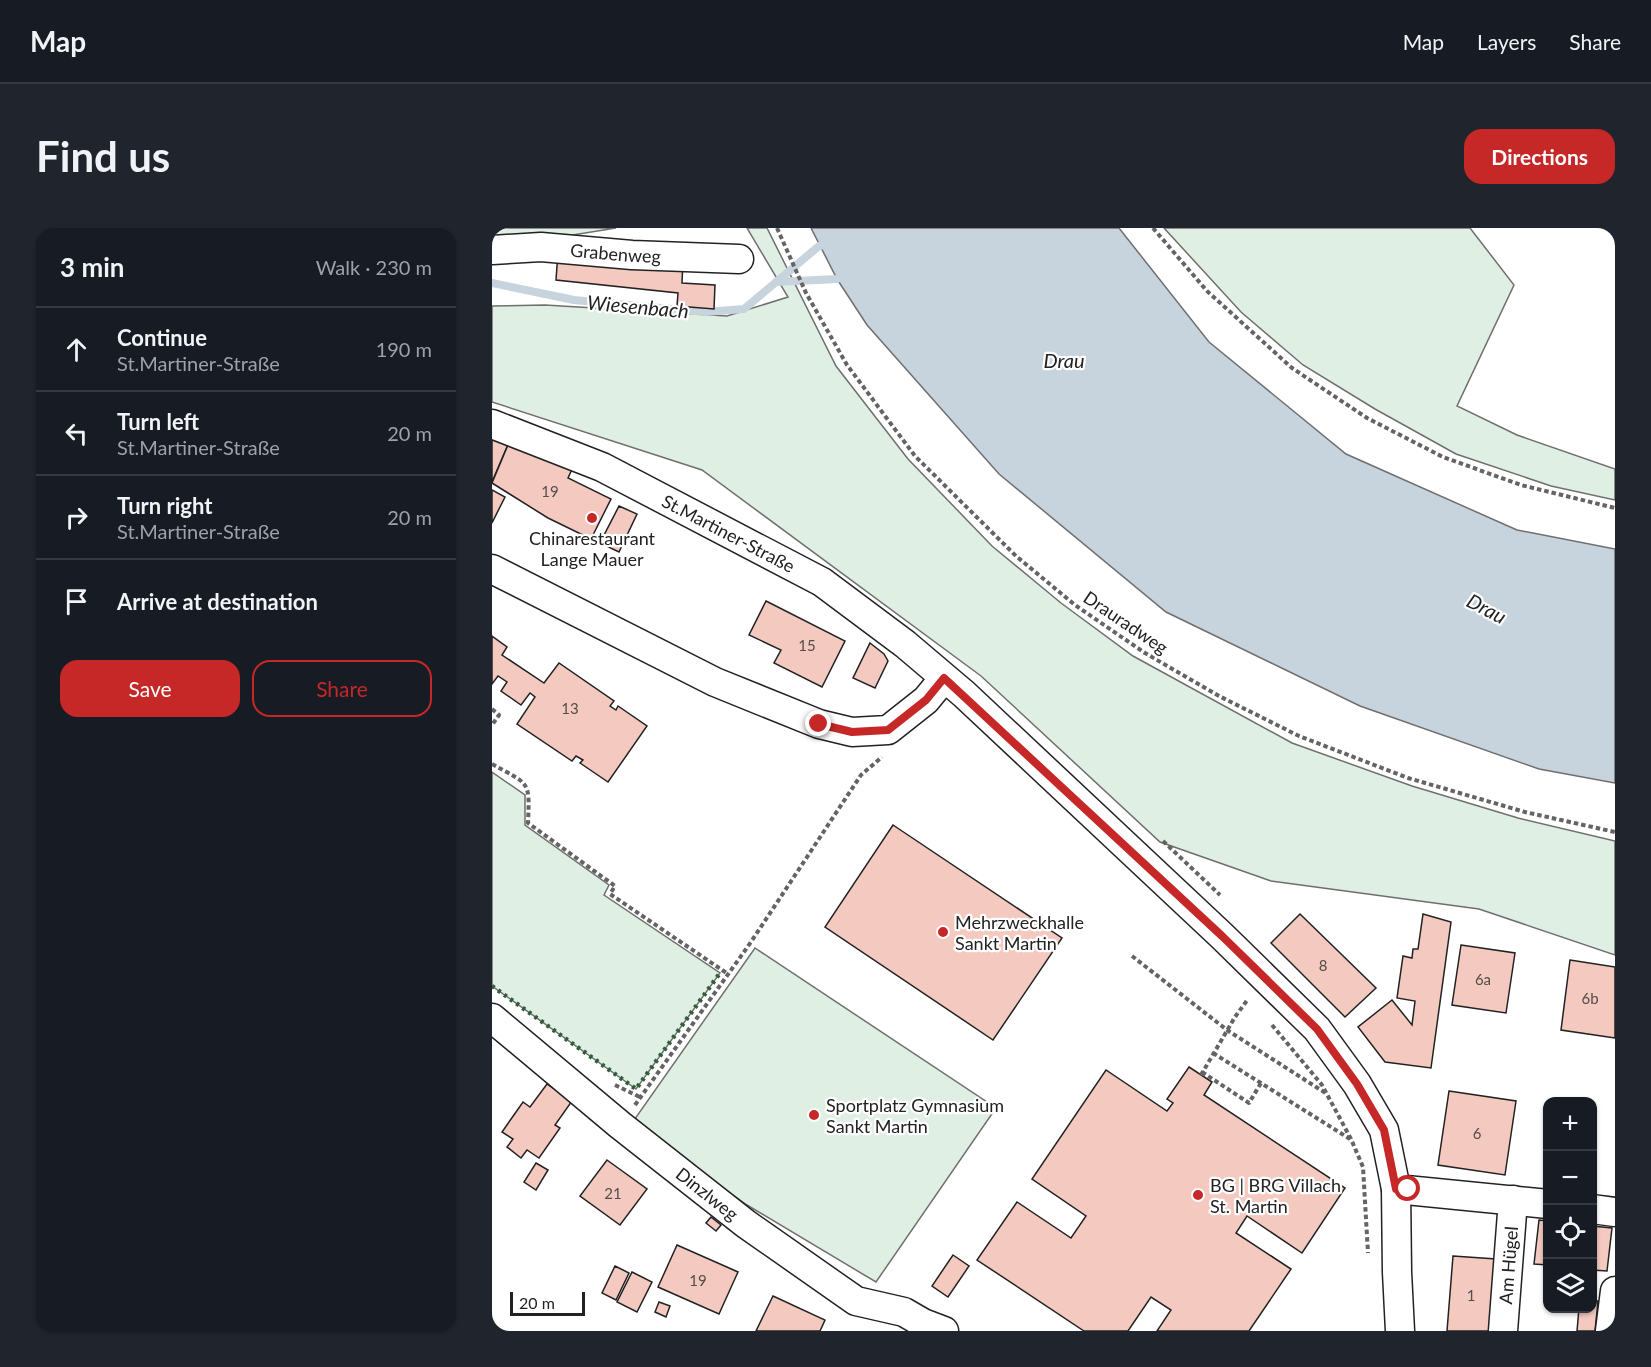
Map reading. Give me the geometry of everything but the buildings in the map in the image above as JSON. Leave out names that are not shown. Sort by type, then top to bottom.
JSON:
[{"type":"street","name":"Grabenweg","points":[[492,250],[541,247],[632,255],[739,259]]},
{"type":"street","name":"St.Martiner-Straße","points":[[492,424],[602,467],[822,582],[905,644],[944,678],[1222,936],[1317,1029],[1357,1084],[1384,1130],[1396,1189],[1400,1331]]},
{"type":"street","points":[[492,569],[715,682],[830,726],[852,732],[888,730],[926,700],[944,678]]},
{"type":"street","name":"Dinzlweg","points":[[492,1018],[621,1125],[746,1224],[856,1301],[904,1312],[944,1331]]},
{"type":"street","name":"Am Hügel","points":[[1396,1189],[1543,1203]]},
{"type":"street","name":"Am Hügel","points":[[1503,1331],[1513,1200]]},
{"type":"street","points":[[1597,1210],[1615,1212]]},
{"type":"street","points":[[1610,1331],[1615,1291]]},
{"type":"path","name":"Drauradweg","points":[[777,228],[806,293],[846,365],[915,456],[1016,556],[1075,605],[1145,653],[1220,696],[1299,736],[1408,778],[1525,812],[1615,832]]},
{"type":"path","points":[[1153,228],[1207,291],[1292,368],[1368,418],[1443,457],[1521,485],[1615,508]]},
{"type":"path","points":[[492,709],[499,715],[492,725]]},
{"type":"path","points":[[621,1125],[728,974],[861,775],[884,755]]},
{"type":"path","points":[[492,764],[523,782],[529,792],[528,823],[615,886],[610,894],[728,974]]},
{"type":"path","points":[[1132,956],[1227,1030],[1327,1094]]},
{"type":"path","points":[[1249,998],[1202,1073],[1249,1103],[1261,1083]]},
{"type":"path","points":[[1214,1053],[1351,1139],[1363,1167],[1368,1264]]},
{"type":"green space","points":[[492,228],[616,228],[511,245],[492,232]]},
{"type":"green space","points":[[747,228],[767,228],[836,366],[908,459],[992,546],[1061,603],[1133,656],[1292,743],[1412,786],[1518,818],[1615,841],[1615,955],[1479,909],[1271,881],[1160,842],[981,676],[702,470],[492,402],[492,306],[545,305],[727,316],[788,297]]},
{"type":"green space","points":[[1164,228],[1470,228],[1514,285],[1457,406],[1517,435],[1615,469],[1615,500],[1551,486],[1456,454],[1375,409],[1303,365],[1241,312]]},
{"type":"green space","points":[[492,772],[525,795],[525,825],[609,885],[604,895],[720,973],[636,1089],[492,986]]},
{"type":"green space","name":"Sportplatz Gymnasium Sankt Martin","points":[[755,948],[996,1108],[876,1282],[747,1205],[632,1123]]},
{"type":"water","name":"Drau","points":[[811,228],[1119,228],[1209,342],[1346,454],[1517,530],[1615,549],[1615,783],[1539,769],[1360,706],[1166,612],[999,474],[867,325],[837,279]]},
{"type":"waterway","name":"Wiesenbach","points":[[492,283],[574,300],[705,312],[744,309],[819,246],[827,244]]},
{"type":"waterway","name":"Wiesenbach","points":[[776,282],[837,279],[845,274]]},
{"type":"hedge","points":[[492,986],[636,1089],[720,973]]},
{"type":"place","name":"Chinarestaurant Lange Mauer","points":[[592,518]]},
{"type":"place","name":"Mehrzweckhalle Sankt Martin","points":[[943,932]]},
{"type":"place","name":"Sportplatz Gymnasium Sankt Martin","points":[[814,1115]]},
{"type":"place","name":"BG | BRG Villach St. Martin","points":[[1198,1195]]},
{"type":"route","points":[[819,724],[852,732],[888,730],[926,700],[944,678],[964,694],[1120,843],[1222,936],[1317,1029],[1357,1084],[1384,1130],[1396,1189],[1408,1189]]}]
